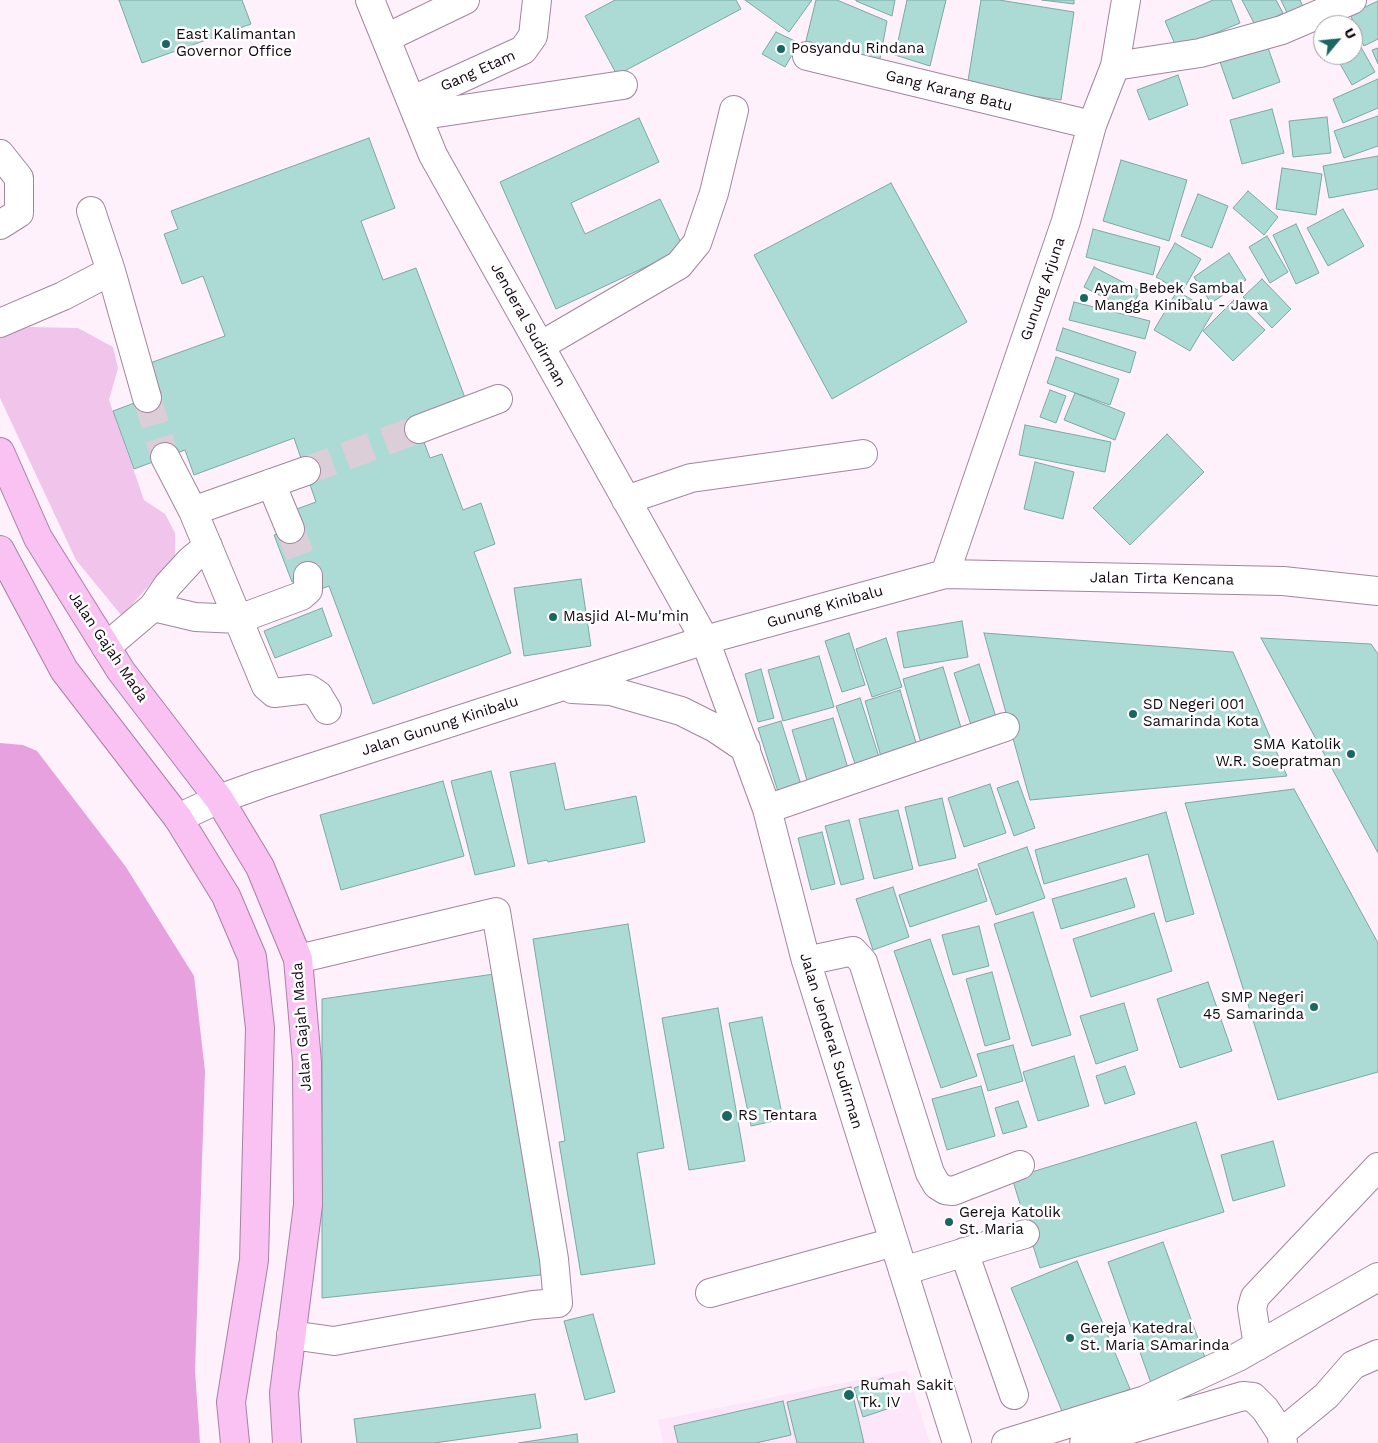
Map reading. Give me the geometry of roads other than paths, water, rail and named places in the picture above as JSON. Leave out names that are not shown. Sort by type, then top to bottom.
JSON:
[{"type":"highway","name":"Jalan Gajah Mada","points":[[0,452],[38,538],[121,671],[220,799],[260,867],[298,959],[307,1062],[308,1205],[284,1393],[287,1443]]},
{"type":"highway","points":[[0,550],[64,670],[178,818],[226,896],[252,957],[260,1028],[254,1260],[231,1402],[235,1443]]},
{"type":"street","name":"Jenderal Sudirman","points":[[370,0],[433,154],[704,640]]},
{"type":"street","points":[[386,38],[465,0]]},
{"type":"street","name":"Gang Etam","points":[[414,108],[523,50],[532,36],[537,0]]},
{"type":"street","name":"Gunung Arjuna","points":[[945,574],[1066,221],[1092,125],[1115,66],[1126,0]]},
{"type":"street","points":[[1115,66],[1200,53],[1282,30],[1352,0]]},
{"type":"street","name":"Gang Karang Batu","points":[[806,56],[1092,125]]},
{"type":"street","points":[[414,108],[623,85]]},
{"type":"street","points":[[540,346],[679,265],[697,242],[714,193],[734,110]]},
{"type":"street","points":[[0,154],[19,178],[19,213],[0,225]]},
{"type":"street","points":[[91,211],[111,271],[147,398]]},
{"type":"street","points":[[0,323],[63,296],[111,271]]},
{"type":"street","points":[[419,429],[498,399]]},
{"type":"street","points":[[626,500],[691,478],[863,454]]},
{"type":"street","points":[[165,457],[193,511],[266,686],[274,693],[309,689],[318,695],[327,710]]},
{"type":"street","points":[[193,511],[306,471]]},
{"type":"street","points":[[270,483],[290,529]]},
{"type":"street","points":[[106,647],[154,606],[191,560],[208,546]]},
{"type":"street","name":"Jalan Tirta Kencana","points":[[945,574],[1282,581],[1378,591]]},
{"type":"street","name":"Gunung Kinibalu","points":[[704,640],[945,574]]},
{"type":"street","points":[[154,606],[195,617],[239,619],[301,596],[308,590],[308,576]]},
{"type":"street","name":"Jalan Gunung Kinibalu","points":[[178,818],[220,799],[704,640]]},
{"type":"street","name":"Jalan Jenderal Sudirman","points":[[704,640],[767,809],[806,961],[958,1443]]},
{"type":"street","points":[[558,688],[611,691],[681,711],[715,728],[746,749]]},
{"type":"street","points":[[767,809],[1005,727]]},
{"type":"street","points":[[290,1335],[334,1341],[533,1305],[558,1303],[554,1259],[496,912],[298,959]]},
{"type":"street","points":[[806,961],[853,951],[863,962],[930,1173],[937,1185],[945,1190],[953,1191],[1020,1164]]},
{"type":"street","points":[[1258,1346],[1252,1308],[1255,1297],[1378,1167]]},
{"type":"street","points":[[903,1271],[1025,1234]]},
{"type":"street","points":[[710,1293],[894,1242]]},
{"type":"street","points":[[964,1252],[1014,1395]]},
{"type":"street","points":[[1006,1443],[1145,1400],[1238,1357],[1378,1277]]},
{"type":"street","points":[[1084,1443],[1243,1396],[1253,1397],[1266,1409],[1282,1438],[1326,1396],[1353,1365],[1378,1354]]},
{"type":"tunnel","points":[[147,398],[165,457]]},
{"type":"tunnel","points":[[306,471],[419,429]]},
{"type":"tunnel","points":[[290,529],[308,576]]},
{"type":"place","name":"East Kalimantan Governor Office","points":[[166,44]]},
{"type":"place","name":"Posyandu Rindana","points":[[781,49]]},
{"type":"place","name":"Ayam Bebek Sambal Mangga Kinibalu - Jawa","points":[[1084,298]]},
{"type":"place","name":"Masjid Al-Mu'min","points":[[553,617]]},
{"type":"place","name":"SD Negeri 001 Samarinda Kota","points":[[1133,714]]},
{"type":"place","name":"SMA Katolik W.R. Soepratman","points":[[1351,754]]},
{"type":"place","name":"SMP Negeri 45 Samarinda","points":[[1314,1007]]},
{"type":"place","name":"RS Tentara","points":[[727,1116]]},
{"type":"place","name":"Gereja Katolik St. Maria","points":[[949,1222]]},
{"type":"place","name":"Gereja Katedral St. Maria SAmarinda","points":[[1070,1338]]},
{"type":"place","name":"Rumah Sakit Tk. IV","points":[[849,1395]]}]
